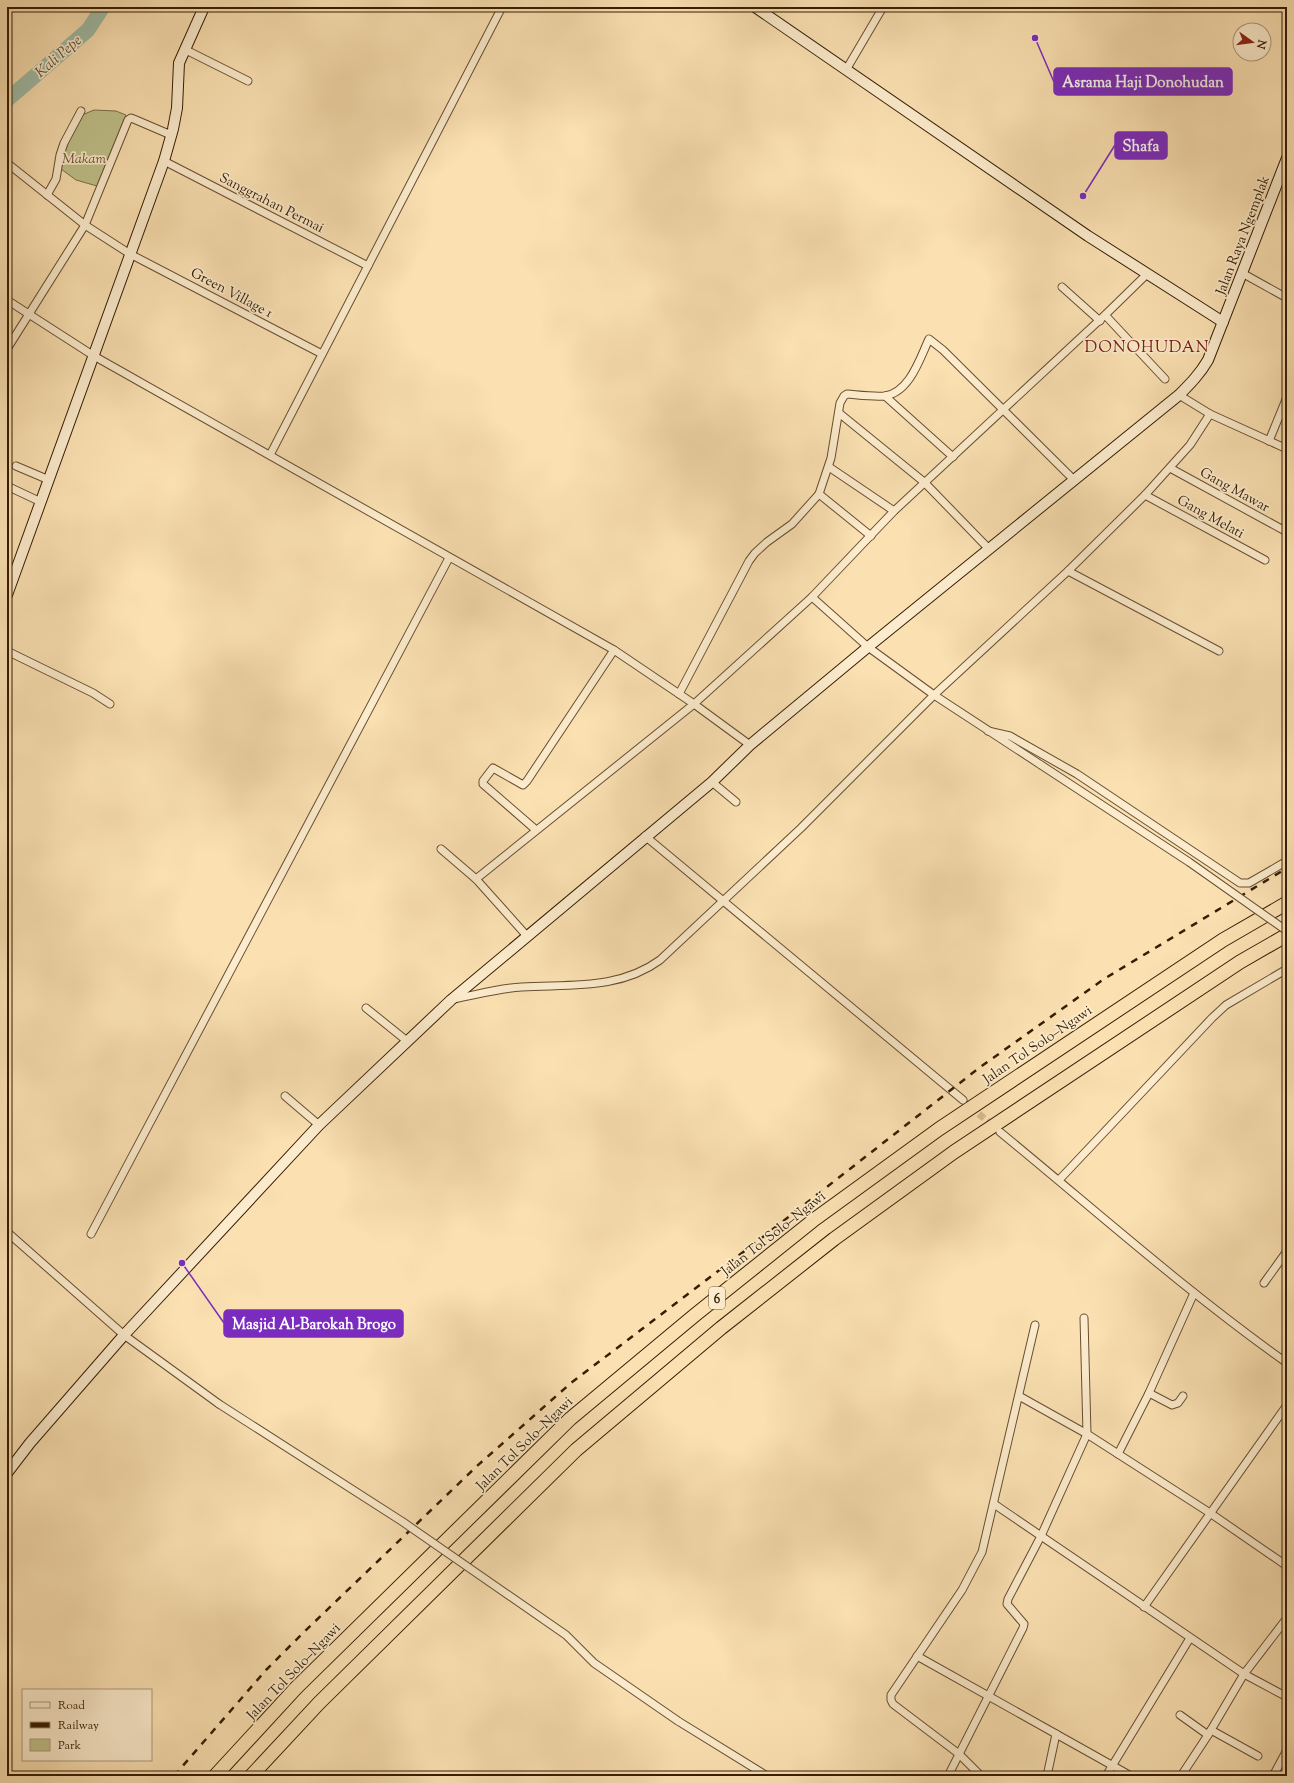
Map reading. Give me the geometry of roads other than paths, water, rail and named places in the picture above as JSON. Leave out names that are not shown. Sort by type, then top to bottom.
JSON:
[{"type":"highway","name":"Jalan Tol Solo–Ngawi","points":[[215,1776],[296,1688],[570,1419],[695,1315],[815,1219],[939,1129],[1223,940],[1287,902]]},
{"type":"highway","name":"6","points":[[251,1776],[319,1703],[576,1450],[720,1328],[834,1239],[954,1152],[1240,962],[1287,935]]},
{"type":"main road","points":[[7,595],[164,161],[176,108],[178,68],[184,49],[204,7]]},
{"type":"main road","points":[[755,7],[1088,236],[1146,275],[1223,322]]},
{"type":"main road","name":"Jalan Raya Ngemplak","points":[[7,1473],[30,1443],[124,1335],[319,1125],[450,1000],[526,935],[712,782],[750,746],[868,647],[1179,394],[1202,371],[1208,360],[1287,158]]},
{"type":"street","points":[[270,455],[502,7]]},
{"type":"street","points":[[846,70],[883,7]]},
{"type":"street","points":[[184,49],[248,81]]},
{"type":"street","points":[[47,195],[56,179],[58,160],[64,143],[81,111]]},
{"type":"street","points":[[7,349],[85,225],[128,120],[131,118],[171,135]]},
{"type":"street","name":"Sanggrahan Permai","points":[[164,161],[368,266]]},
{"type":"street","name":"Green Village 1","points":[[7,163],[85,225],[130,254],[322,354]]},
{"type":"street","points":[[1242,273],[1287,298]]},
{"type":"street","points":[[476,879],[694,704],[812,597],[894,510],[953,457],[1146,275]]},
{"type":"street","points":[[1062,287],[1102,318],[1165,379]]},
{"type":"street","points":[[7,300],[30,313],[94,356],[614,650],[694,704],[750,746]]},
{"type":"street","points":[[679,694],[754,553],[792,524],[819,494],[829,468],[840,403],[844,396],[847,394],[885,396],[900,390],[908,380],[929,339],[1074,480]]},
{"type":"street","points":[[1179,394],[1210,414],[1287,449]]},
{"type":"street","points":[[885,396],[953,457]]},
{"type":"street","points":[[1269,441],[1287,397]]},
{"type":"street","points":[[839,413],[924,482],[989,549]]},
{"type":"street","points":[[450,1000],[520,987],[579,986],[603,983],[642,972],[660,960],[801,828],[934,695],[1068,572],[1170,468],[1190,445],[1210,414]]},
{"type":"street","points":[[16,466],[49,480]]},
{"type":"street","points":[[829,468],[894,510]]},
{"type":"street","name":"Gang Mawar","points":[[1170,468],[1287,532]]},
{"type":"street","points":[[7,486],[41,502]]},
{"type":"street","points":[[819,494],[871,536]]},
{"type":"street","name":"Gang Melati","points":[[1145,495],[1264,560]]},
{"type":"street","points":[[91,1234],[449,558]]},
{"type":"street","points":[[1068,572],[1219,651]]},
{"type":"street","points":[[812,597],[868,647],[934,695],[1189,862],[1287,931]]},
{"type":"street","points":[[536,830],[482,784],[483,781],[493,768],[523,785],[527,781],[614,650]]},
{"type":"street","points":[[7,651],[93,693],[110,704]]},
{"type":"street","points":[[988,731],[1010,736],[1077,774],[1240,883],[1249,883],[1287,860]]},
{"type":"street","points":[[712,782],[736,802]]},
{"type":"street","points":[[645,836],[724,900],[963,1100]]},
{"type":"street","points":[[441,849],[476,879],[526,935]]},
{"type":"street","points":[[1058,1180],[1212,1018],[1226,1006],[1287,969]]},
{"type":"street","points":[[366,1008],[408,1041]]},
{"type":"street","points":[[285,1096],[319,1125]]},
{"type":"street","points":[[1000,1132],[1194,1293],[1287,1364]]},
{"type":"street","points":[[7,1232],[124,1335],[219,1404],[409,1526],[566,1635],[594,1663],[678,1721],[767,1776]]},
{"type":"street","points":[[1264,1283],[1287,1251]]},
{"type":"street","points":[[1118,1454],[1149,1393],[1194,1293]]},
{"type":"street","points":[[948,1776],[1024,1626],[1007,1602],[1041,1536],[1087,1434],[1084,1318]]},
{"type":"street","points":[[981,1776],[959,1754],[893,1704],[891,1695],[962,1590],[982,1552],[1035,1325]]},
{"type":"street","points":[[1149,1393],[1172,1404],[1178,1403],[1183,1396]]},
{"type":"street","points":[[1019,1396],[1087,1434],[1210,1513],[1287,1566]]},
{"type":"street","points":[[1144,1606],[1287,1405]]},
{"type":"street","points":[[994,1504],[1244,1674],[1287,1698]]},
{"type":"street","points":[[1181,1776],[1210,1732],[1244,1674],[1287,1618]]},
{"type":"street","points":[[1106,1776],[1111,1765],[1190,1638]]},
{"type":"street","points":[[917,1656],[1131,1776]]},
{"type":"street","points":[[1180,1715],[1258,1756]]},
{"type":"street","points":[[1047,1776],[1056,1734]]},
{"type":"street","points":[[1273,1776],[1287,1750]]},
{"type":"waterway","name":"Kali Pepe","points":[[7,100],[88,30],[103,7]]},
{"type":"tunnel","points":[[963,1100],[994,1127]]},
{"type":"railway","points":[[174,1776],[266,1670],[303,1633],[477,1466],[571,1383],[759,1240],[979,1068],[1104,979],[1287,868]]},
{"type":"place","name":"Asrama Haji Donohudan","points":[[1035,38]]},
{"type":"place","name":"Shafa","points":[[1083,196]]},
{"type":"place","name":"Masjid Al-Barokah Brogo","points":[[182,1263]]},
{"type":"district","name":"DONOHUDAN","points":[[1147,346]]},
{"type":"park label","name":"Makam","points":[[84,158]]}]
